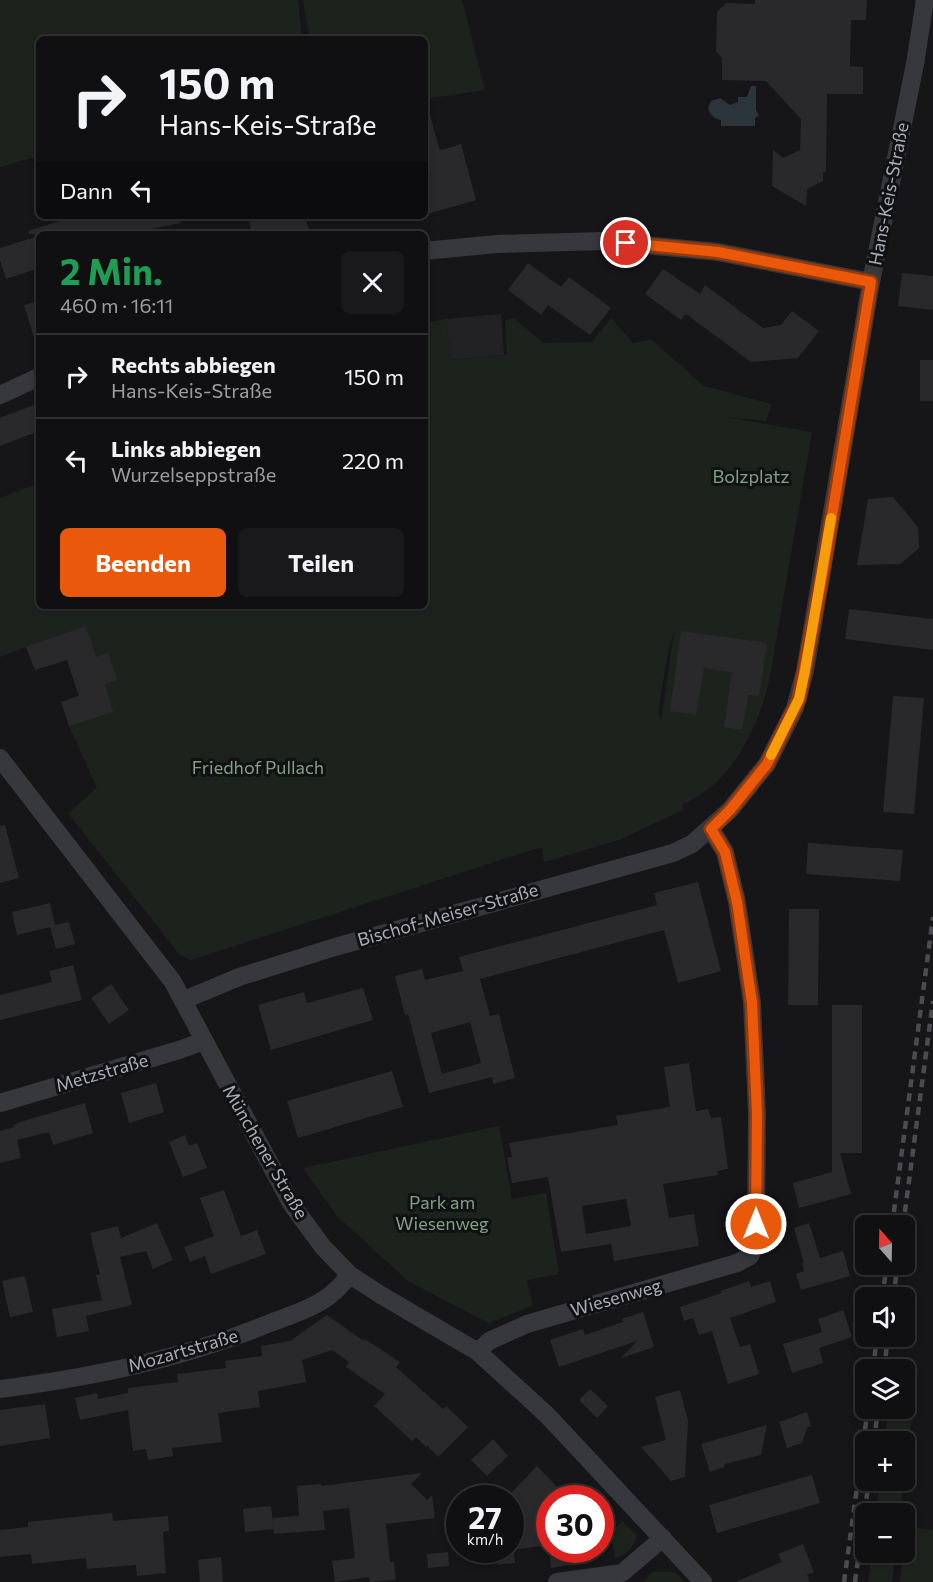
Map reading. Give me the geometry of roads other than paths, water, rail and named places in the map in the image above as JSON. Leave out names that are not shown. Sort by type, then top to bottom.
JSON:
[{"type":"street","name":"Hans-Keis-Straße","points":[[711,829],[730,810],[767,764],[799,699],[871,282],[915,64],[925,0]]},
{"type":"street","points":[[428,251],[497,244],[602,240],[718,252],[871,282]]},
{"type":"street","points":[[0,395],[36,379]]},
{"type":"street","name":"Münchener Straße","points":[[0,758],[184,1000],[292,1205],[322,1247],[350,1275],[478,1352],[546,1415],[703,1582]]},
{"type":"street","name":"Bischof-Meiser-Straße","points":[[184,1000],[239,977],[335,946],[673,853],[692,844],[711,829]]},
{"type":"street","name":"Wiesenweg","points":[[478,1352],[489,1341],[527,1324],[716,1270],[750,1256],[754,1248],[757,1113],[752,1003],[735,893],[725,852],[711,829]]},
{"type":"street","name":"Metzstraße","points":[[0,1103],[204,1041]]},
{"type":"street","name":"Mozartstraße","points":[[0,1389],[123,1370],[184,1353],[251,1331],[319,1303],[335,1292],[350,1275]]},
{"type":"street","points":[[557,1582],[623,1578],[663,1538]]},
{"type":"railway","points":[[893,1215],[933,917]]},
{"type":"railway","points":[[904,1215],[933,1001]]},
{"type":"railway","points":[[884,1287],[885,1275]]},
{"type":"railway","points":[[895,1287],[896,1275]]},
{"type":"railway","points":[[874,1359],[876,1347]]},
{"type":"railway","points":[[885,1359],[887,1347]]},
{"type":"railway","points":[[844,1582],[866,1419]]},
{"type":"railway","points":[[875,1431],[877,1419]]},
{"type":"railway","points":[[855,1582],[867,1491]]},
{"type":"park label","name":"Bolzplatz","points":[[751,477]]},
{"type":"park label","name":"Friedhof Pullach","points":[[258,768]]},
{"type":"park label","name":"Park am Wiesenweg","points":[[442,1213]]}]
